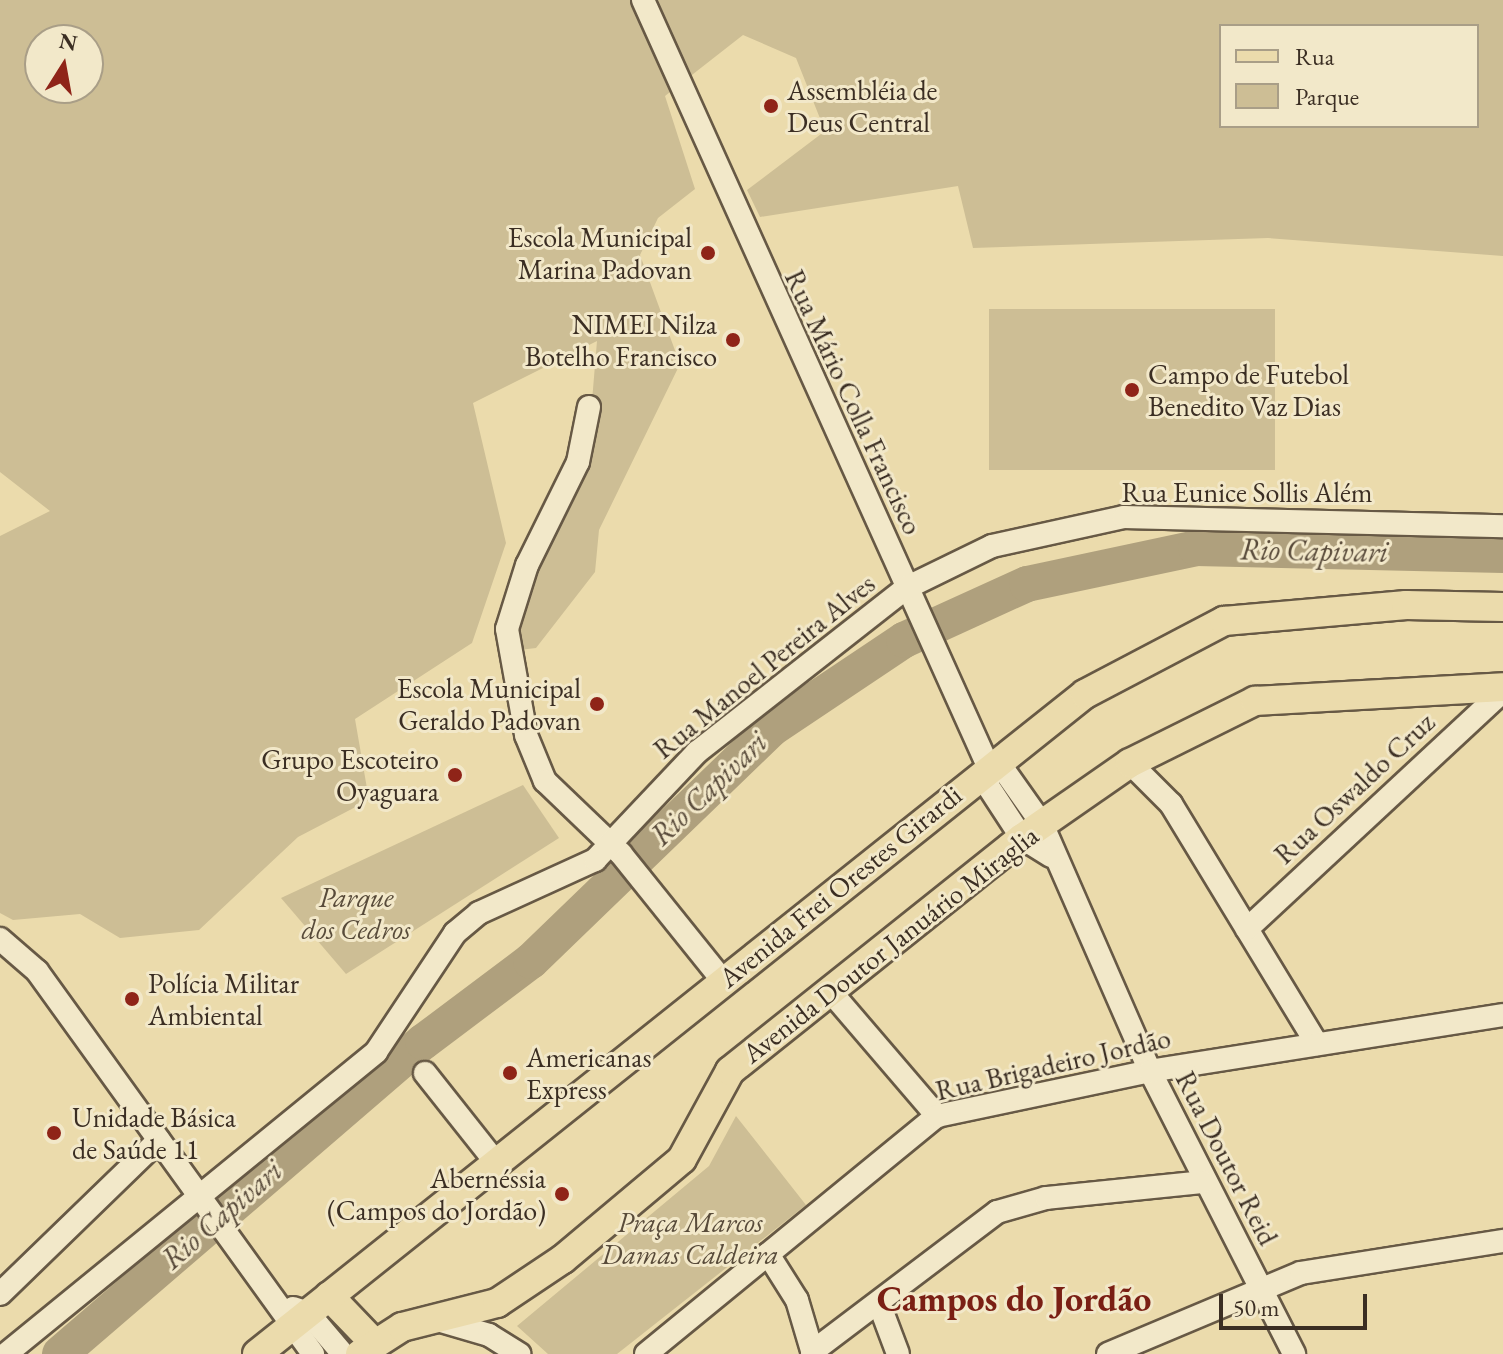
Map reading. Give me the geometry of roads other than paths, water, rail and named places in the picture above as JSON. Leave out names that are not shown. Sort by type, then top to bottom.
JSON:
[{"type":"main road","name":"Avenida Frei Orestes Girardi","points":[[257,1354],[302,1310],[497,1164],[988,766],[1085,694],[1224,621],[1406,605],[1503,607]]},
{"type":"main road","name":"Avenida Doutor Januário Miraglia","points":[[367,1349],[433,1319],[497,1303],[563,1259],[682,1159],[730,1071],[1032,831],[1130,763],[1255,701],[1503,689]]},
{"type":"main road","points":[[302,1310],[367,1349]]},
{"type":"street","name":"Rua Mário Colla Francisco","points":[[643,0],[673,61],[933,650],[988,766],[988,786],[1032,831]]},
{"type":"street","points":[[589,407],[573,474],[527,565],[507,629],[526,735],[545,781],[616,849],[723,981]]},
{"type":"street","name":"Rua Eunice Sollis Além","points":[[906,588],[992,546],[1124,517],[1503,526]]},
{"type":"street","name":"Rua Manoel Pereira Alves","points":[[6,1354],[202,1200],[376,1052],[455,933],[479,913],[616,849],[697,752],[906,588]]},
{"type":"street","name":"Rua Oswaldo Cruz","points":[[1247,929],[1503,689]]},
{"type":"street","points":[[1130,763],[1171,804],[1317,1044]]},
{"type":"street","name":"Rua Doutor Reid","points":[[1032,831],[1051,856],[1203,1182],[1294,1354]]},
{"type":"street","points":[[0,939],[37,971],[226,1233],[343,1354]]},
{"type":"street","points":[[830,991],[937,1116]]},
{"type":"street","name":"Rua Brigadeiro Jordão","points":[[646,1354],[937,1116],[1150,1071],[1503,1015]]},
{"type":"street","points":[[425,1073],[497,1164]]},
{"type":"street","points":[[0,1294],[159,1140]]},
{"type":"street","points":[[768,1254],[797,1300],[813,1353],[880,1306],[997,1212],[1046,1198],[1203,1182]]},
{"type":"street","points":[[1108,1354],[1259,1288],[1301,1273],[1503,1241]]},
{"type":"street","points":[[880,1306],[898,1354]]},
{"type":"street","points":[[302,1310],[313,1354]]},
{"type":"street","points":[[433,1319],[489,1335],[520,1354]]},
{"type":"waterway","name":"Rio Capivari","points":[[60,1354],[423,1042],[531,961],[771,729],[904,640],[1027,584],[1196,548],[1503,555]]},
{"type":"place","name":"Assembléia de Deus Central","points":[[771,106]]},
{"type":"place","name":"Escola Municipal Marina Padovan","points":[[708,253]]},
{"type":"place","name":"NIMEI Nilza Botelho Francisco","points":[[733,340]]},
{"type":"place","name":"Campo de Futebol Benedito Vaz Dias","points":[[1132,390]]},
{"type":"place","name":"Escola Municipal Geraldo Padovan","points":[[597,704]]},
{"type":"place","name":"Grupo Escoteiro Oyaguara","points":[[455,775]]},
{"type":"place","name":"Polícia Militar Ambiental","points":[[132,999]]},
{"type":"place","name":"Americanas Express","points":[[510,1073]]},
{"type":"place","name":"Unidade Básica de Saúde 11","points":[[54,1133]]},
{"type":"place","name":"Abernéssia (Campos do Jordão)","points":[[562,1194]]},
{"type":"district","name":"Campos do Jordão","points":[[1014,1299]]},
{"type":"park label","name":"Parque dos Cedros","points":[[356,913]]},
{"type":"park label","name":"Praça Marcos Damas Caldeira","points":[[690,1238]]}]
